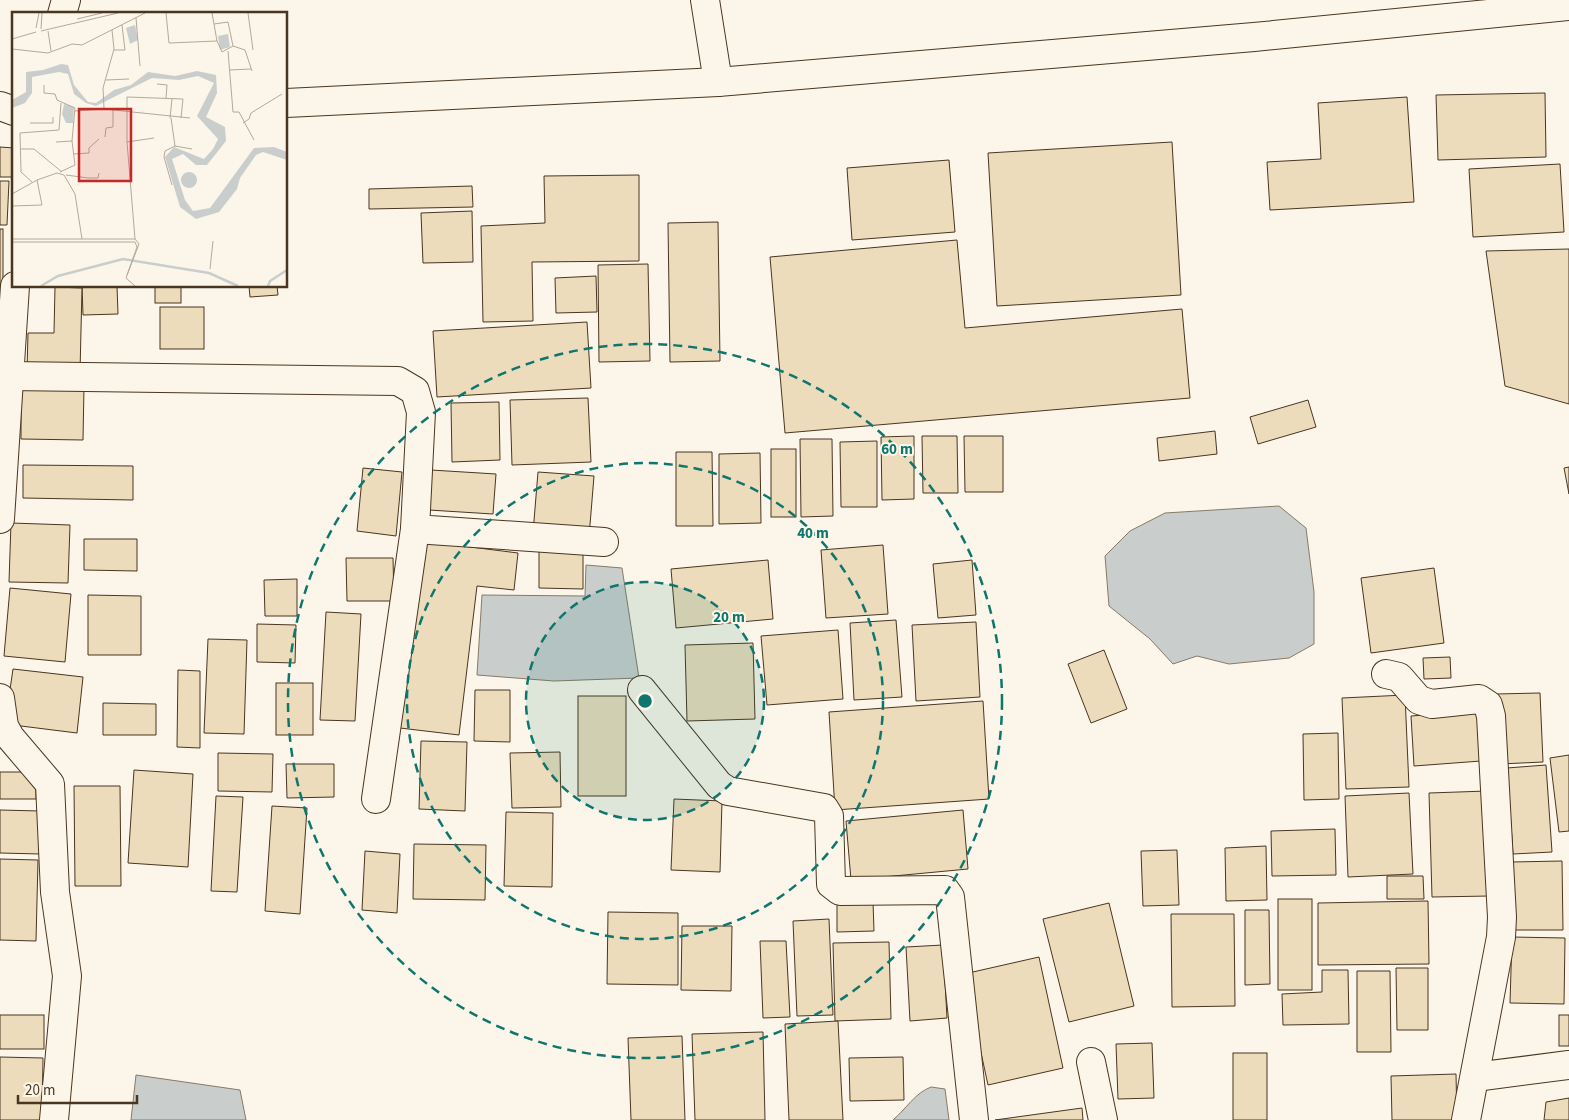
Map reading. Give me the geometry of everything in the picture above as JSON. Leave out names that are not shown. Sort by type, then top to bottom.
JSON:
[{"type":"street","points":[[705,0],[718,82]]},
{"type":"street","points":[[288,103],[718,82],[1254,37],[1569,6]]},
{"type":"street","points":[[0,106],[12,110]]},
{"type":"street","points":[[0,519],[15,288]]},
{"type":"street","points":[[9,376],[398,381],[415,391],[421,412],[415,529],[376,799]]},
{"type":"street","points":[[415,529],[604,542]]},
{"type":"street","points":[[1386,674],[1399,677],[1419,700],[1432,704],[1479,699],[1488,705],[1491,716],[1502,917],[1501,937],[1466,1120]]},
{"type":"street","points":[[642,690],[718,785],[728,791],[824,808],[829,816],[831,884],[840,891],[945,890],[950,897],[974,1120]]},
{"type":"street","points":[[0,698],[4,726],[10,737],[50,784],[56,892],[67,976],[54,1120]]},
{"type":"street","points":[[1091,1062],[1102,1120]]},
{"type":"street","points":[[1475,1077],[1569,1065]]},
{"type":"shaded area","points":[[1279,506],[1306,528],[1314,592],[1314,644],[1289,658],[1229,664],[1197,656],[1173,664],[1150,639],[1109,606],[1105,556],[1130,531],[1165,513]]},
{"type":"shaded area","points":[[586,565],[622,568],[639,678],[554,681],[477,675],[482,595],[585,596]]},
{"type":"shaded area","points":[[136,1075],[240,1090],[246,1120],[131,1120]]},
{"type":"shaded area","points":[[931,1087],[945,1089],[949,1120],[893,1120],[915,1097]]},
{"type":"building","points":[[1545,93],[1546,157],[1438,160],[1436,95]]},
{"type":"building","points":[[1407,97],[1414,202],[1270,210],[1267,162],[1321,159],[1318,103]]},
{"type":"building","points":[[1172,142],[1181,295],[997,306],[988,153]]},
{"type":"building","points":[[0,147],[12,148],[12,177],[0,177]]},
{"type":"building","points":[[949,160],[955,232],[852,240],[847,168]]},
{"type":"building","points":[[1560,164],[1564,232],[1473,237],[1469,169]]},
{"type":"building","points":[[639,175],[639,261],[532,262],[533,321],[483,322],[481,226],[545,223],[544,176]]},
{"type":"building","points":[[0,181],[9,181],[7,225],[0,225]]},
{"type":"building","points":[[472,186],[473,207],[369,209],[369,189]]},
{"type":"building","points":[[472,211],[473,262],[423,263],[421,213]]},
{"type":"building","points":[[718,222],[720,361],[670,362],[668,223]]},
{"type":"building","points":[[0,229],[3,229],[3,302],[0,302]]},
{"type":"building","points":[[957,240],[965,328],[1182,309],[1190,398],[785,433],[770,257]]},
{"type":"building","points":[[1569,249],[1569,404],[1505,386],[1486,251]]},
{"type":"building","points":[[648,264],[650,361],[599,362],[598,265]]},
{"type":"building","points":[[596,276],[597,312],[556,313],[555,278]]},
{"type":"building","points":[[55,288],[82,288],[80,372],[27,371],[28,333],[54,333]]},
{"type":"building","points":[[82,288],[117,288],[118,314],[83,315]]},
{"type":"building","points":[[155,288],[181,288],[181,303],[155,303]]},
{"type":"building","points":[[249,288],[277,288],[278,295],[250,297]]},
{"type":"building","points":[[160,307],[204,307],[204,349],[160,349]]},
{"type":"building","points":[[587,322],[591,388],[437,397],[433,331]]},
{"type":"building","points":[[21,384],[84,386],[83,440],[21,439]]},
{"type":"building","points":[[588,398],[591,462],[512,465],[510,400]]},
{"type":"building","points":[[1308,400],[1316,427],[1258,444],[1250,417]]},
{"type":"building","points":[[499,402],[500,460],[452,462],[451,403]]},
{"type":"building","points":[[1215,431],[1217,454],[1159,461],[1157,438]]},
{"type":"building","points":[[914,436],[914,499],[882,500],[881,437]]},
{"type":"building","points":[[922,436],[957,436],[958,493],[923,493]]},
{"type":"building","points":[[964,436],[1003,436],[1003,492],[965,492]]},
{"type":"building","points":[[800,439],[832,439],[833,516],[801,517]]},
{"type":"building","points":[[877,441],[877,507],[841,507],[840,442]]},
{"type":"building","points":[[771,449],[796,449],[796,517],[771,517]]},
{"type":"building","points":[[676,452],[712,452],[713,526],[676,526]]},
{"type":"building","points":[[760,453],[761,523],[719,524],[719,454]]},
{"type":"building","points":[[23,465],[133,466],[133,500],[23,498]]},
{"type":"building","points":[[1569,467],[1569,494],[1564,468]]},
{"type":"building","points":[[363,468],[402,472],[396,536],[357,531]]},
{"type":"building","points":[[431,470],[496,474],[493,514],[429,510]]},
{"type":"building","points":[[538,472],[594,476],[589,537],[533,533]]},
{"type":"building","points":[[11,523],[70,525],[68,583],[9,582]]},
{"type":"building","points":[[84,539],[137,539],[137,571],[84,570]]},
{"type":"building","points":[[423,541],[518,553],[514,590],[477,586],[459,735],[400,728]]},
{"type":"building","points":[[883,545],[888,614],[826,618],[821,550]]},
{"type":"building","points":[[539,551],[583,552],[583,589],[539,588]]},
{"type":"building","points":[[346,558],[393,558],[394,601],[347,601]]},
{"type":"building","points":[[768,560],[773,619],[676,628],[671,569]]},
{"type":"building","points":[[972,560],[976,615],[938,618],[933,564]]},
{"type":"building","points":[[1434,568],[1444,643],[1371,653],[1361,578]]},
{"type":"building","points":[[297,579],[297,616],[265,616],[264,580]]},
{"type":"building","points":[[10,588],[71,594],[65,662],[4,656]]},
{"type":"building","points":[[88,595],[141,596],[141,655],[88,655]]},
{"type":"building","points":[[326,612],[361,614],[355,721],[320,720]]},
{"type":"building","points":[[896,620],[902,697],[854,700],[850,623]]},
{"type":"building","points":[[976,622],[980,697],[916,701],[912,625]]},
{"type":"building","points":[[257,624],[296,625],[295,663],[257,662]]},
{"type":"building","points":[[838,630],[843,699],[767,705],[761,636]]},
{"type":"building","points":[[208,639],[247,640],[244,734],[204,733]]},
{"type":"building","points":[[753,643],[755,719],[687,721],[685,645]]},
{"type":"building","points":[[1104,650],[1127,709],[1091,723],[1068,664]]},
{"type":"building","points":[[1450,657],[1451,678],[1424,679],[1423,658]]},
{"type":"building","points":[[13,669],[83,677],[77,733],[5,724]]},
{"type":"building","points":[[178,670],[200,671],[200,748],[177,747]]},
{"type":"building","points":[[276,683],[313,683],[313,735],[276,735]]},
{"type":"building","points":[[475,690],[510,690],[510,742],[474,741]]},
{"type":"building","points":[[1540,693],[1543,762],[1500,764],[1496,694]]},
{"type":"building","points":[[1405,695],[1409,787],[1346,789],[1342,698]]},
{"type":"building","points":[[578,696],[626,696],[626,796],[578,796]]},
{"type":"building","points":[[983,701],[989,799],[835,810],[829,712]]},
{"type":"building","points":[[103,703],[156,704],[156,735],[103,735]]},
{"type":"building","points":[[1478,711],[1481,761],[1414,766],[1411,716]]},
{"type":"building","points":[[1338,733],[1339,799],[1304,800],[1303,734]]},
{"type":"building","points":[[421,741],[467,742],[465,811],[419,809]]},
{"type":"building","points":[[560,752],[561,807],[512,808],[510,753]]},
{"type":"building","points":[[218,753],[273,754],[272,792],[218,791]]},
{"type":"building","points":[[1569,755],[1569,831],[1559,832],[1550,758]]},
{"type":"building","points":[[286,764],[334,764],[334,797],[287,798]]},
{"type":"building","points":[[1546,765],[1552,852],[1513,854],[1507,768]]},
{"type":"building","points":[[134,770],[193,774],[188,867],[128,863]]},
{"type":"building","points":[[0,772],[36,772],[36,799],[0,799]]},
{"type":"building","points":[[74,786],[120,786],[121,886],[75,886]]},
{"type":"building","points":[[1487,791],[1490,896],[1432,897],[1429,793]]},
{"type":"building","points":[[1409,793],[1413,874],[1348,877],[1345,796]]},
{"type":"building","points":[[216,796],[243,797],[237,892],[211,891]]},
{"type":"building","points":[[674,799],[722,801],[720,872],[671,870]]},
{"type":"building","points":[[272,806],[307,808],[300,914],[265,911]]},
{"type":"building","points":[[0,810],[40,811],[40,854],[0,853]]},
{"type":"building","points":[[963,810],[968,869],[851,880],[846,821]]},
{"type":"building","points":[[506,812],[553,813],[552,887],[504,886]]},
{"type":"building","points":[[1335,829],[1336,875],[1272,876],[1271,831]]},
{"type":"building","points":[[414,844],[486,845],[485,900],[413,899]]},
{"type":"building","points":[[1266,846],[1267,900],[1226,901],[1225,848]]},
{"type":"building","points":[[1177,850],[1179,905],[1143,906],[1141,851]]},
{"type":"building","points":[[365,851],[400,854],[397,913],[362,910]]},
{"type":"building","points":[[0,859],[38,860],[36,941],[0,940]]},
{"type":"building","points":[[1562,861],[1563,930],[1513,930],[1512,862]]},
{"type":"building","points":[[1387,876],[1423,876],[1424,899],[1387,899]]},
{"type":"building","points":[[1278,899],[1312,899],[1312,990],[1278,990]]},
{"type":"building","points":[[1428,901],[1429,964],[1318,965],[1318,903]]},
{"type":"building","points":[[837,902],[873,902],[874,931],[837,932]]},
{"type":"building","points":[[1109,903],[1134,1006],[1069,1022],[1043,919]]},
{"type":"building","points":[[1245,910],[1269,910],[1270,984],[1245,985]]},
{"type":"building","points":[[608,912],[678,913],[678,985],[607,984]]},
{"type":"building","points":[[1171,914],[1234,914],[1235,1006],[1172,1007]]},
{"type":"building","points":[[829,919],[833,1015],[797,1016],[793,921]]},
{"type":"building","points":[[682,926],[732,926],[731,991],[681,990]]},
{"type":"building","points":[[1512,937],[1565,938],[1564,1004],[1510,1003]]},
{"type":"building","points":[[760,941],[786,941],[790,1017],[763,1018]]},
{"type":"building","points":[[889,942],[891,1019],[835,1021],[833,943]]},
{"type":"building","points":[[943,945],[947,1018],[910,1021],[906,947]]},
{"type":"building","points":[[1039,957],[1063,1068],[988,1085],[964,974]]},
{"type":"building","points":[[1396,968],[1428,968],[1428,1030],[1397,1030]]},
{"type":"building","points":[[1322,970],[1348,970],[1349,1024],[1283,1025],[1282,994],[1322,992]]},
{"type":"building","points":[[1357,971],[1390,971],[1391,1052],[1357,1052]]},
{"type":"building","points":[[0,1015],[44,1015],[44,1049],[0,1049]]},
{"type":"building","points":[[1559,1015],[1569,1015],[1569,1046],[1559,1046]]},
{"type":"building","points":[[838,1021],[843,1120],[789,1120],[785,1024]]},
{"type":"building","points":[[763,1032],[765,1120],[695,1120],[692,1034]]},
{"type":"building","points":[[682,1036],[685,1120],[631,1120],[628,1038]]},
{"type":"building","points":[[1152,1043],[1154,1098],[1118,1099],[1116,1044]]},
{"type":"building","points":[[1233,1053],[1267,1053],[1267,1120],[1233,1120]]},
{"type":"building","points":[[0,1057],[43,1058],[42,1120],[0,1120]]},
{"type":"building","points":[[903,1057],[904,1100],[850,1101],[849,1058]]},
{"type":"building","points":[[1456,1074],[1457,1120],[1392,1120],[1391,1076]]},
{"type":"building","points":[[1569,1098],[1569,1120],[1544,1120],[1546,1102]]},
{"type":"building","points":[[1082,1108],[1083,1120],[995,1120]]}]
